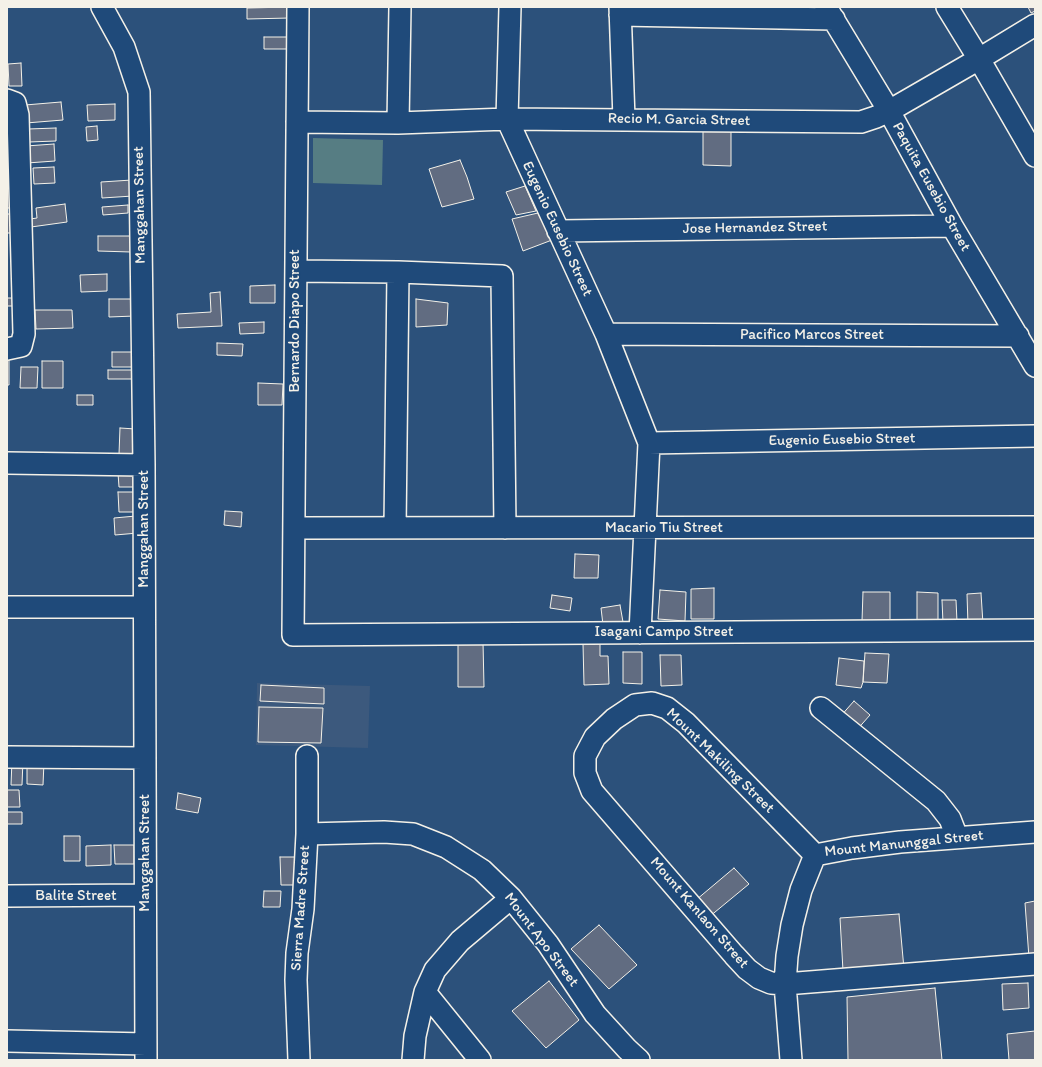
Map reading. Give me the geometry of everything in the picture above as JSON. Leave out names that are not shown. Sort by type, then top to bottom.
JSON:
[{"type":"street","name":"Manggahan Street","points":[[102,7],[124,47],[139,92],[144,465],[146,1052]]},
{"type":"street","name":"Bernardo Diapo Street","points":[[293,635],[298,7]]},
{"type":"street","points":[[398,122],[400,7]]},
{"type":"street","name":"Eugenio Eusebio Street","points":[[510,7],[507,119],[606,334],[649,443],[640,632]]},
{"type":"street","points":[[947,7],[1035,156]]},
{"type":"street","points":[[624,119],[620,11],[830,13]]},
{"type":"street","name":"Paquita Eusebio Street","points":[[830,13],[889,110],[952,226],[1035,366]]},
{"type":"street","name":"Recio M. Garcia Street","points":[[297,122],[398,122],[507,119],[860,122],[876,117],[889,110],[979,59],[1035,24]]},
{"type":"street","points":[[11,102],[18,115],[24,334],[14,347]]},
{"type":"street","name":"Jose Hernandez Street","points":[[558,231],[952,226]]},
{"type":"street","points":[[296,271],[398,272],[502,276],[505,528]]},
{"type":"street","points":[[396,528],[398,272]]},
{"type":"street","name":"Pacifico Marcos Street","points":[[606,334],[1018,336]]},
{"type":"street","name":"Eugenio Eusebio Street","points":[[649,443],[1035,436]]},
{"type":"street","points":[[7,463],[144,465]]},
{"type":"street","name":"Macario Tiu Street","points":[[294,528],[1035,527]]},
{"type":"street","points":[[7,607],[144,607]]},
{"type":"street","name":"Isagani Campo Street","points":[[293,635],[1035,630]]},
{"type":"street","name":"Mount Makiling Street","points":[[614,719],[635,705],[652,702],[667,708],[686,723],[815,855]]},
{"type":"street","points":[[821,708],[936,801],[950,819],[957,837]]},
{"type":"street","name":"Mount Kanlaon Street","points":[[614,719],[595,737],[585,756],[585,773],[592,791],[747,969],[759,978],[771,983],[786,984],[1035,964]]},
{"type":"street","name":"Sierra Madre Street","points":[[299,1060],[296,980],[297,954],[303,909],[307,834],[307,756]]},
{"type":"street","points":[[7,757],[145,758]]},
{"type":"street","name":"Mount Apo Street","points":[[307,834],[384,832],[413,834],[446,847],[482,870],[511,898],[548,944],[595,1014],[639,1060]]},
{"type":"street","name":"Mount Manunggal Street","points":[[791,1060],[786,984],[787,956],[792,925],[801,890],[815,855],[852,848],[957,837],[1035,832]]},
{"type":"street","name":"Balite Street","points":[[7,896],[145,895]]},
{"type":"street","points":[[413,1060],[415,1036],[425,992],[436,970],[460,942],[511,898]]},
{"type":"street","points":[[425,992],[480,1060]]},
{"type":"street","points":[[7,1041],[146,1052]]},
{"type":"shaded area","points":[[257,683],[370,686],[368,748],[256,745]]},
{"type":"green space","points":[[313,138],[383,140],[382,185],[313,183]]},
{"type":"building","points":[[290,7],[290,18],[247,19],[247,8]]},
{"type":"building","points":[[1028,7],[1035,7],[1035,11],[1031,13]]},
{"type":"building","points":[[264,37],[290,37],[290,49],[264,49]]},
{"type":"building","points":[[21,63],[22,86],[9,86],[8,64]]},
{"type":"building","points":[[61,102],[63,120],[26,123],[25,105]]},
{"type":"building","points":[[115,104],[115,120],[88,121],[87,105]]},
{"type":"building","points":[[7,115],[11,115],[11,136],[7,136]]},
{"type":"building","points":[[97,126],[98,140],[87,141],[86,127]]},
{"type":"building","points":[[56,128],[56,141],[29,142],[28,129]]},
{"type":"building","points":[[703,129],[731,130],[731,166],[703,165]]},
{"type":"building","points":[[7,141],[12,141],[13,159],[7,159]]},
{"type":"building","points":[[54,144],[55,161],[27,163],[26,146]]},
{"type":"building","points":[[460,160],[474,199],[442,207],[429,169]]},
{"type":"building","points":[[54,167],[55,183],[34,184],[33,168]]},
{"type":"building","points":[[132,180],[133,196],[102,198],[101,182]]},
{"type":"building","points":[[12,186],[12,208],[7,208],[7,187]]},
{"type":"building","points":[[525,186],[536,211],[516,215],[506,192]]},
{"type":"building","points":[[65,204],[67,222],[31,227],[30,219],[37,218],[36,208]]},
{"type":"building","points":[[128,205],[128,213],[103,215],[102,207]]},
{"type":"building","points":[[538,213],[552,240],[523,251],[512,219]]},
{"type":"building","points":[[7,214],[11,214],[11,233],[7,233]]},
{"type":"building","points":[[98,236],[131,236],[131,252],[98,251]]},
{"type":"building","points":[[107,274],[107,291],[81,292],[80,275]]},
{"type":"building","points":[[275,285],[275,303],[250,303],[250,286]]},
{"type":"building","points":[[220,292],[222,326],[178,328],[177,314],[211,312],[210,293]]},
{"type":"building","points":[[7,298],[17,298],[17,306],[7,306]]},
{"type":"building","points":[[109,299],[135,299],[135,316],[109,317]]},
{"type":"building","points":[[416,299],[448,303],[447,325],[416,327]]},
{"type":"building","points":[[35,310],[72,310],[73,328],[36,329]]},
{"type":"building","points":[[264,322],[264,333],[240,334],[239,323]]},
{"type":"building","points":[[217,343],[243,344],[242,356],[217,355]]},
{"type":"building","points":[[112,352],[134,352],[134,367],[112,367]]},
{"type":"building","points":[[7,359],[9,359],[9,385],[7,385]]},
{"type":"building","points":[[42,361],[63,361],[63,388],[42,388]]},
{"type":"building","points":[[21,367],[38,367],[37,388],[20,388]]},
{"type":"building","points":[[108,370],[136,370],[136,379],[108,379]]},
{"type":"building","points":[[258,383],[283,384],[282,405],[258,405]]},
{"type":"building","points":[[77,395],[93,395],[93,405],[77,405]]},
{"type":"building","points":[[120,428],[136,429],[135,454],[119,454]]},
{"type":"building","points":[[118,473],[136,473],[136,487],[119,487]]},
{"type":"building","points":[[118,492],[134,492],[135,512],[119,512]]},
{"type":"building","points":[[225,511],[242,512],[241,527],[224,525]]},
{"type":"building","points":[[136,516],[138,533],[115,535],[114,518]]},
{"type":"building","points":[[575,554],[599,555],[598,578],[574,578]]},
{"type":"building","points":[[714,588],[714,619],[691,619],[691,589]]},
{"type":"building","points":[[660,590],[686,592],[685,621],[658,619]]},
{"type":"building","points":[[863,592],[890,592],[890,622],[862,621]]},
{"type":"building","points":[[917,592],[938,593],[938,624],[917,624]]},
{"type":"building","points":[[981,593],[983,624],[968,625],[967,594]]},
{"type":"building","points":[[552,595],[572,598],[570,611],[550,608]]},
{"type":"building","points":[[942,600],[956,600],[957,622],[943,623]]},
{"type":"building","points":[[620,605],[623,622],[603,625],[601,608]]},
{"type":"building","points":[[458,642],[483,642],[484,687],[458,687]]},
{"type":"building","points":[[600,643],[600,656],[608,656],[609,684],[584,685],[583,644]]},
{"type":"building","points":[[623,652],[642,652],[642,684],[623,683]]},
{"type":"building","points":[[865,653],[889,654],[887,683],[863,682]]},
{"type":"building","points":[[660,655],[681,655],[682,685],[661,686]]},
{"type":"building","points":[[839,658],[864,661],[863,682],[861,688],[836,685]]},
{"type":"building","points":[[261,685],[324,688],[324,704],[260,701]]},
{"type":"building","points":[[854,701],[870,715],[855,732],[839,718]]},
{"type":"building","points":[[259,707],[323,708],[321,743],[258,742]]},
{"type":"building","points":[[12,760],[23,760],[22,785],[11,785]]},
{"type":"building","points":[[27,761],[44,762],[43,785],[27,784]]},
{"type":"building","points":[[7,790],[19,790],[20,807],[7,807]]},
{"type":"building","points":[[178,793],[201,798],[198,813],[176,809]]},
{"type":"building","points":[[7,812],[22,812],[22,824],[7,824]]},
{"type":"building","points":[[64,836],[80,836],[80,861],[64,861]]},
{"type":"building","points":[[111,845],[111,865],[86,866],[86,846]]},
{"type":"building","points":[[114,845],[134,845],[134,864],[115,864]]},
{"type":"building","points":[[280,857],[299,857],[300,885],[281,885]]},
{"type":"building","points":[[734,868],[749,884],[709,917],[696,900]]},
{"type":"building","points":[[264,891],[281,891],[280,907],[263,907]]},
{"type":"building","points":[[1035,901],[1035,958],[1029,958],[1025,903]]},
{"type":"building","points":[[899,914],[904,969],[843,971],[840,918]]},
{"type":"building","points":[[599,925],[637,965],[609,989],[571,949]]},
{"type":"building","points":[[549,981],[579,1020],[546,1048],[512,1011]]},
{"type":"building","points":[[1028,983],[1029,1008],[1003,1010],[1002,984]]},
{"type":"building","points":[[935,988],[942,1060],[848,1060],[847,997]]},
{"type":"building","points":[[1035,1031],[1035,1060],[1009,1060],[1007,1034]]}]
